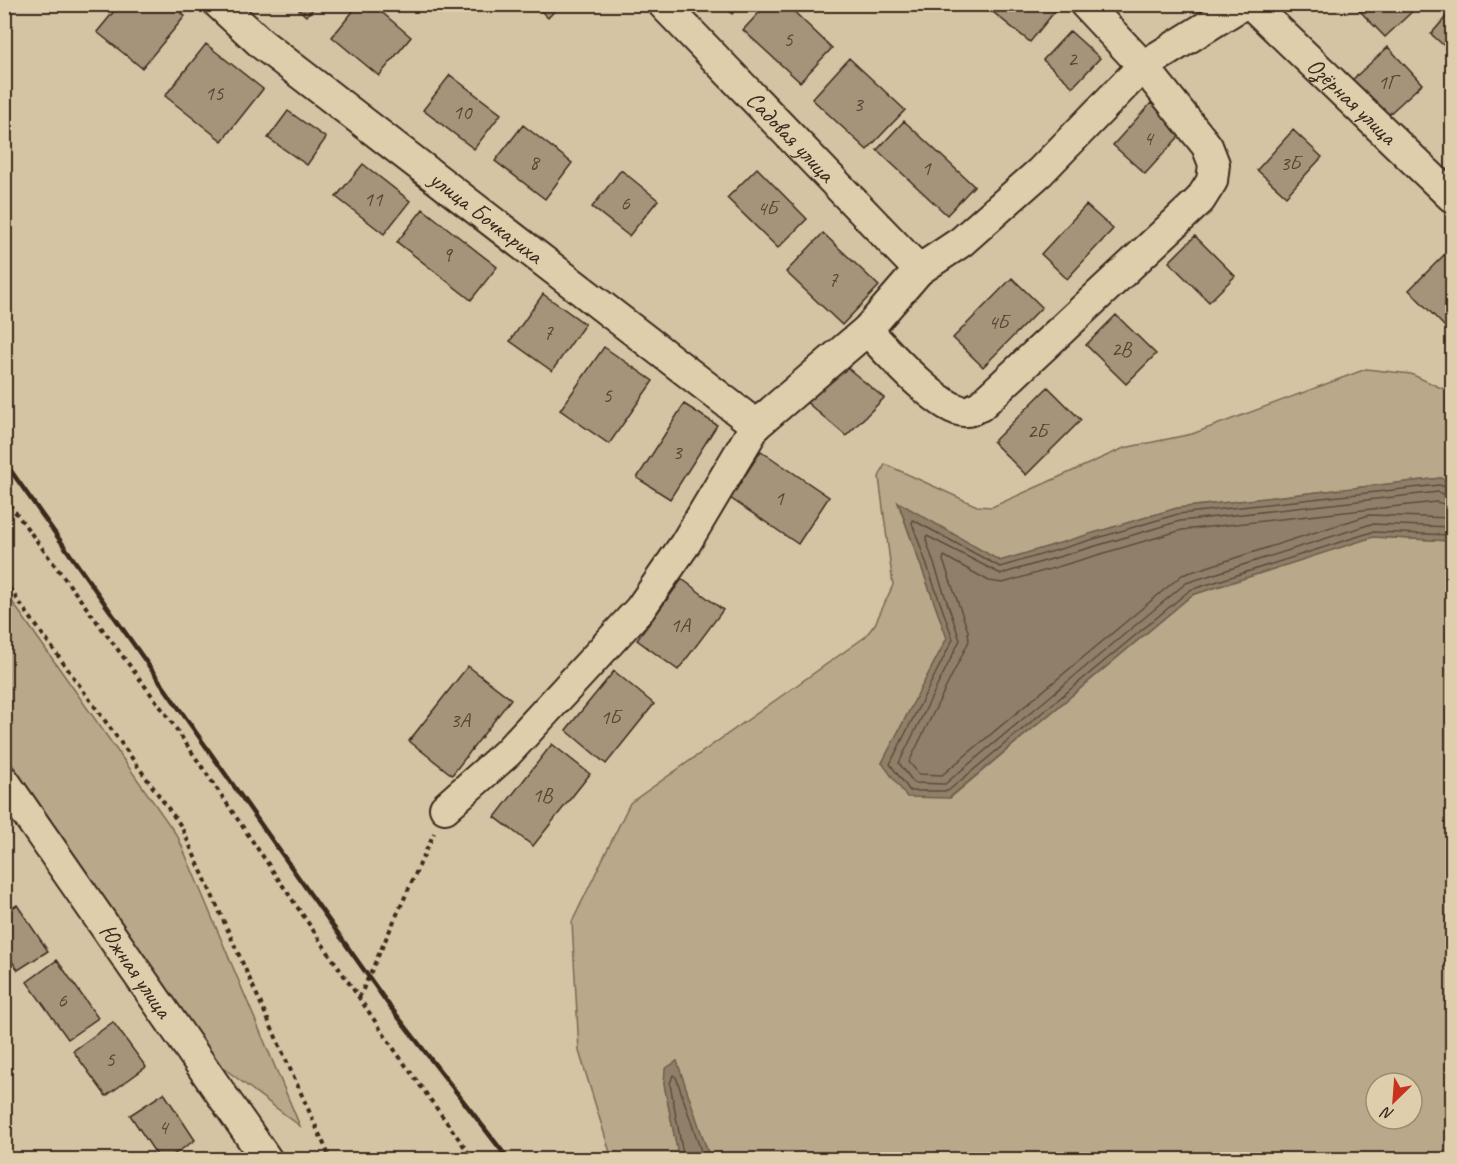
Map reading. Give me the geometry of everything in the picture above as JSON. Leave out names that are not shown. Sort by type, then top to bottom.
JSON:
[{"type":"street","name":"улица Бочкариха","points":[[219,4],[262,44],[756,425]]},
{"type":"street","name":"Садовая улица","points":[[663,4],[919,270]]},
{"type":"street","points":[[867,330],[911,376],[950,407],[966,412],[980,406],[1200,200],[1212,181],[1214,164],[1207,146],[1143,66],[1085,4]]},
{"type":"street","points":[[445,808],[507,753],[640,609],[684,544],[756,425],[867,330],[919,270],[961,242],[1031,180],[1092,121],[1143,66],[1243,4]]},
{"type":"street","name":"Озёрная улица","points":[[1251,4],[1452,197]]},
{"type":"street","name":"Южная улица","points":[[4,781],[267,1160]]},
{"type":"path","points":[[4,497],[168,717],[359,998],[474,1160]]},
{"type":"path","points":[[4,581],[181,826],[331,1160]]},
{"type":"path","points":[[359,998],[445,808]]},
{"type":"shaded area","points":[[1366,369],[1411,374],[1452,393],[1452,484],[1441,478],[1177,508],[1000,561],[898,503],[947,638],[882,763],[950,798],[1192,595],[1373,537],[1452,541],[1452,1159],[710,1159],[677,1062],[664,1084],[679,1159],[612,1159],[579,1051],[572,922],[630,803],[865,637],[875,624],[893,585],[879,477],[885,464],[977,506],[992,507],[1124,448],[1192,434]]},
{"type":"shaded area","points":[[4,590],[178,837],[300,1126],[221,1066],[5,754]]},
{"type":"water","points":[[1441,478],[1452,484],[1452,541],[1373,537],[1192,595],[949,798],[907,797],[882,763],[947,638],[898,502],[1000,561],[1177,508]]},
{"type":"water","points":[[677,1061],[710,1159],[679,1159],[664,1084],[665,1069]]},
{"type":"building","points":[[120,4],[171,4],[185,16],[142,68],[97,32]]},
{"type":"building","points":[[293,4],[318,4],[306,16]]},
{"type":"building","points":[[359,4],[372,4],[411,37],[379,76],[332,37]]},
{"type":"building","points":[[534,4],[561,4],[548,18]]},
{"type":"building","points":[[721,4],[740,4],[732,14]]},
{"type":"building","points":[[767,4],[786,4],[832,48],[800,82],[743,30]]},
{"type":"building","points":[[983,4],[1059,4],[1060,5],[1030,42]]},
{"type":"building","points":[[1353,4],[1413,4],[1416,8],[1385,37]]},
{"type":"building","points":[[1452,10],[1452,51],[1451,52],[1431,34]]},
{"type":"building","points":[[1070,31],[1100,58],[1073,87],[1043,60]]},
{"type":"building","points":[[206,44],[263,89],[222,141],[165,96]]},
{"type":"building","points":[[1388,47],[1422,84],[1386,117],[1352,80]]},
{"type":"building","points":[[849,58],[905,110],[867,150],[812,99]]},
{"type":"building","points":[[450,75],[501,114],[474,149],[423,110]]},
{"type":"building","points":[[1151,103],[1183,132],[1145,174],[1113,145]]},
{"type":"building","points":[[288,111],[326,138],[307,165],[268,138]]},
{"type":"building","points":[[904,121],[974,186],[947,215],[877,150]]},
{"type":"building","points":[[523,125],[572,163],[545,199],[495,161]]},
{"type":"building","points":[[1293,130],[1322,157],[1286,196],[1257,170]]},
{"type":"building","points":[[363,164],[410,201],[384,234],[336,197]]},
{"type":"building","points":[[757,168],[807,219],[778,248],[727,198]]},
{"type":"building","points":[[621,170],[658,200],[629,236],[592,207]]},
{"type":"building","points":[[1086,205],[1113,229],[1067,279],[1041,254]]},
{"type":"building","points":[[423,209],[497,267],[471,300],[397,242]]},
{"type":"building","points":[[823,233],[879,286],[842,325],[786,272]]},
{"type":"building","points":[[1195,236],[1235,276],[1209,302],[1169,262]]},
{"type":"building","points":[[1452,247],[1452,319],[1445,327],[1409,290]]},
{"type":"building","points":[[1012,278],[1042,307],[983,367],[953,338]]},
{"type":"building","points":[[543,294],[585,324],[552,371],[510,341]]},
{"type":"building","points":[[1116,315],[1156,354],[1126,384],[1086,345]]},
{"type":"building","points":[[604,347],[653,381],[609,444],[560,410]]},
{"type":"building","points":[[844,365],[884,398],[846,436],[804,400]]},
{"type":"building","points":[[1048,387],[1081,420],[1026,475],[993,442]]},
{"type":"building","points":[[684,404],[717,425],[670,499],[637,478]]},
{"type":"building","points":[[761,451],[829,497],[798,544],[730,498]]},
{"type":"building","points":[[682,579],[723,610],[678,670],[637,640]]},
{"type":"building","points":[[468,666],[511,699],[452,775],[409,741]]},
{"type":"building","points":[[614,671],[654,704],[606,764],[566,730]]},
{"type":"building","points":[[552,744],[590,774],[533,846],[495,817]]},
{"type":"building","points":[[17,905],[48,951],[18,970],[4,950],[4,913]]},
{"type":"building","points":[[57,960],[98,1018],[68,1039],[27,982]]},
{"type":"building","points":[[113,1022],[146,1067],[106,1096],[73,1051]]},
{"type":"building","points":[[164,1093],[195,1140],[166,1160],[160,1160],[130,1115]]},
{"type":"railway","points":[[4,461],[388,1004],[509,1160]]}]
